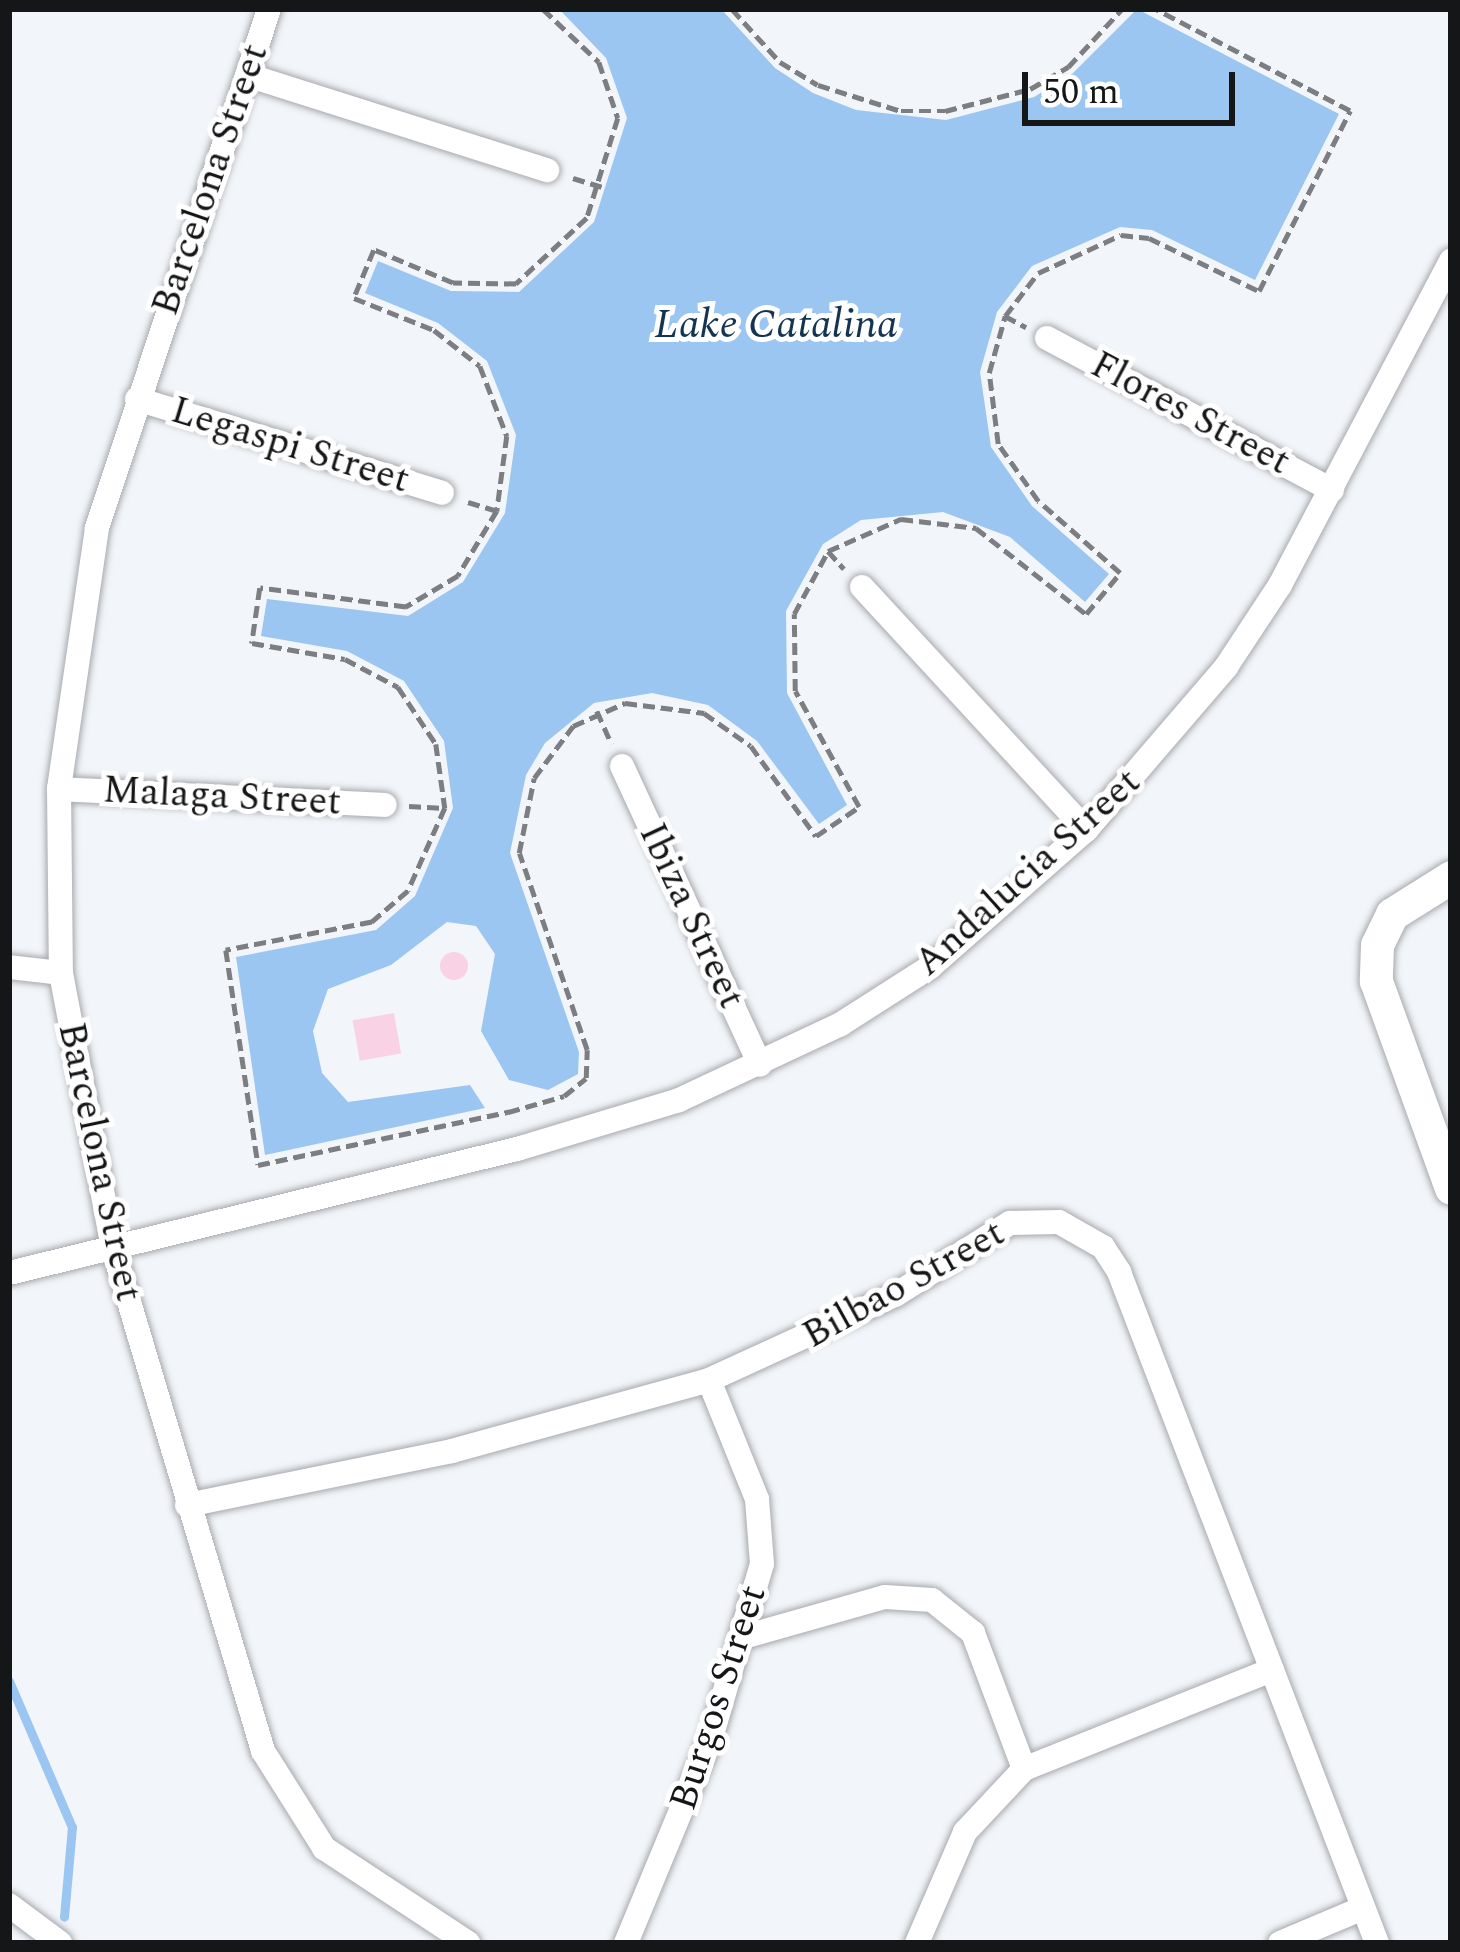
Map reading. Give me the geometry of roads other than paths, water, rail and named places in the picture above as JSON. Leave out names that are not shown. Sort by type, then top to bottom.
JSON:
[{"type":"street","name":"Barcelona Street","points":[[269,9],[137,399],[82,600],[59,789],[61,974],[113,1248],[243,1696],[292,1809],[324,1848],[419,1932],[468,1943]]},
{"type":"street","points":[[247,75],[547,170]]},
{"type":"street","name":"Andalucia Street","points":[[9,1273],[517,1149],[760,1065],[930,967],[1086,830],[1226,667],[1333,490],[1451,260]]},
{"type":"street","name":"Flores Street","points":[[1047,338],[1333,490]]},
{"type":"street","name":"Legaspi Street","points":[[137,399],[442,494]]},
{"type":"street","points":[[862,587],[1086,830]]},
{"type":"street","name":"Ibiza Street","points":[[622,766],[760,1065]]},
{"type":"street","name":"Malaga Street","points":[[59,789],[385,805]]},
{"type":"street","points":[[1451,877],[1392,914],[1377,945],[1376,981],[1451,1188]]},
{"type":"street","points":[[9,967],[61,974]]},
{"type":"street","name":"Bilbao Street","points":[[188,1505],[452,1451],[709,1380],[877,1305],[1010,1223],[1083,1232],[1119,1272],[1377,1943]]},
{"type":"street","name":"Burgos Street","points":[[626,1943],[747,1636],[762,1530],[709,1380]]},
{"type":"street","points":[[747,1636],[885,1598],[932,1600],[974,1633],[1024,1768]]},
{"type":"street","points":[[917,1943],[964,1832],[1024,1768],[1272,1670]]},
{"type":"street","points":[[9,1905],[60,1943]]},
{"type":"street","points":[[1280,1943],[1363,1908]]},
{"type":"water","name":"Lake Catalina","points":[[559,9],[721,9],[775,68],[813,93],[856,110],[946,120],[1034,97],[1073,73],[1137,9],[1339,114],[1255,280],[1152,230],[1120,227],[1032,266],[997,312],[980,372],[991,447],[1032,506],[1109,574],[1085,602],[1010,537],[943,512],[861,520],[823,544],[786,611],[787,693],[847,805],[819,824],[757,741],[708,705],[652,693],[594,703],[545,743],[526,775],[510,853],[579,1052],[578,1074],[548,1090],[509,1080],[481,1031],[495,954],[476,926],[447,922],[391,965],[328,989],[313,1031],[322,1073],[348,1102],[470,1085],[485,1108],[265,1155],[236,957],[376,930],[415,896],[453,808],[444,741],[404,681],[347,651],[261,636],[267,599],[408,616],[463,582],[505,513],[516,435],[487,361],[438,323],[365,293],[378,261],[451,291],[519,292],[594,222],[627,118],[606,58]]},
{"type":"waterway","points":[[9,1681],[72,1827],[64,1917]]}]
